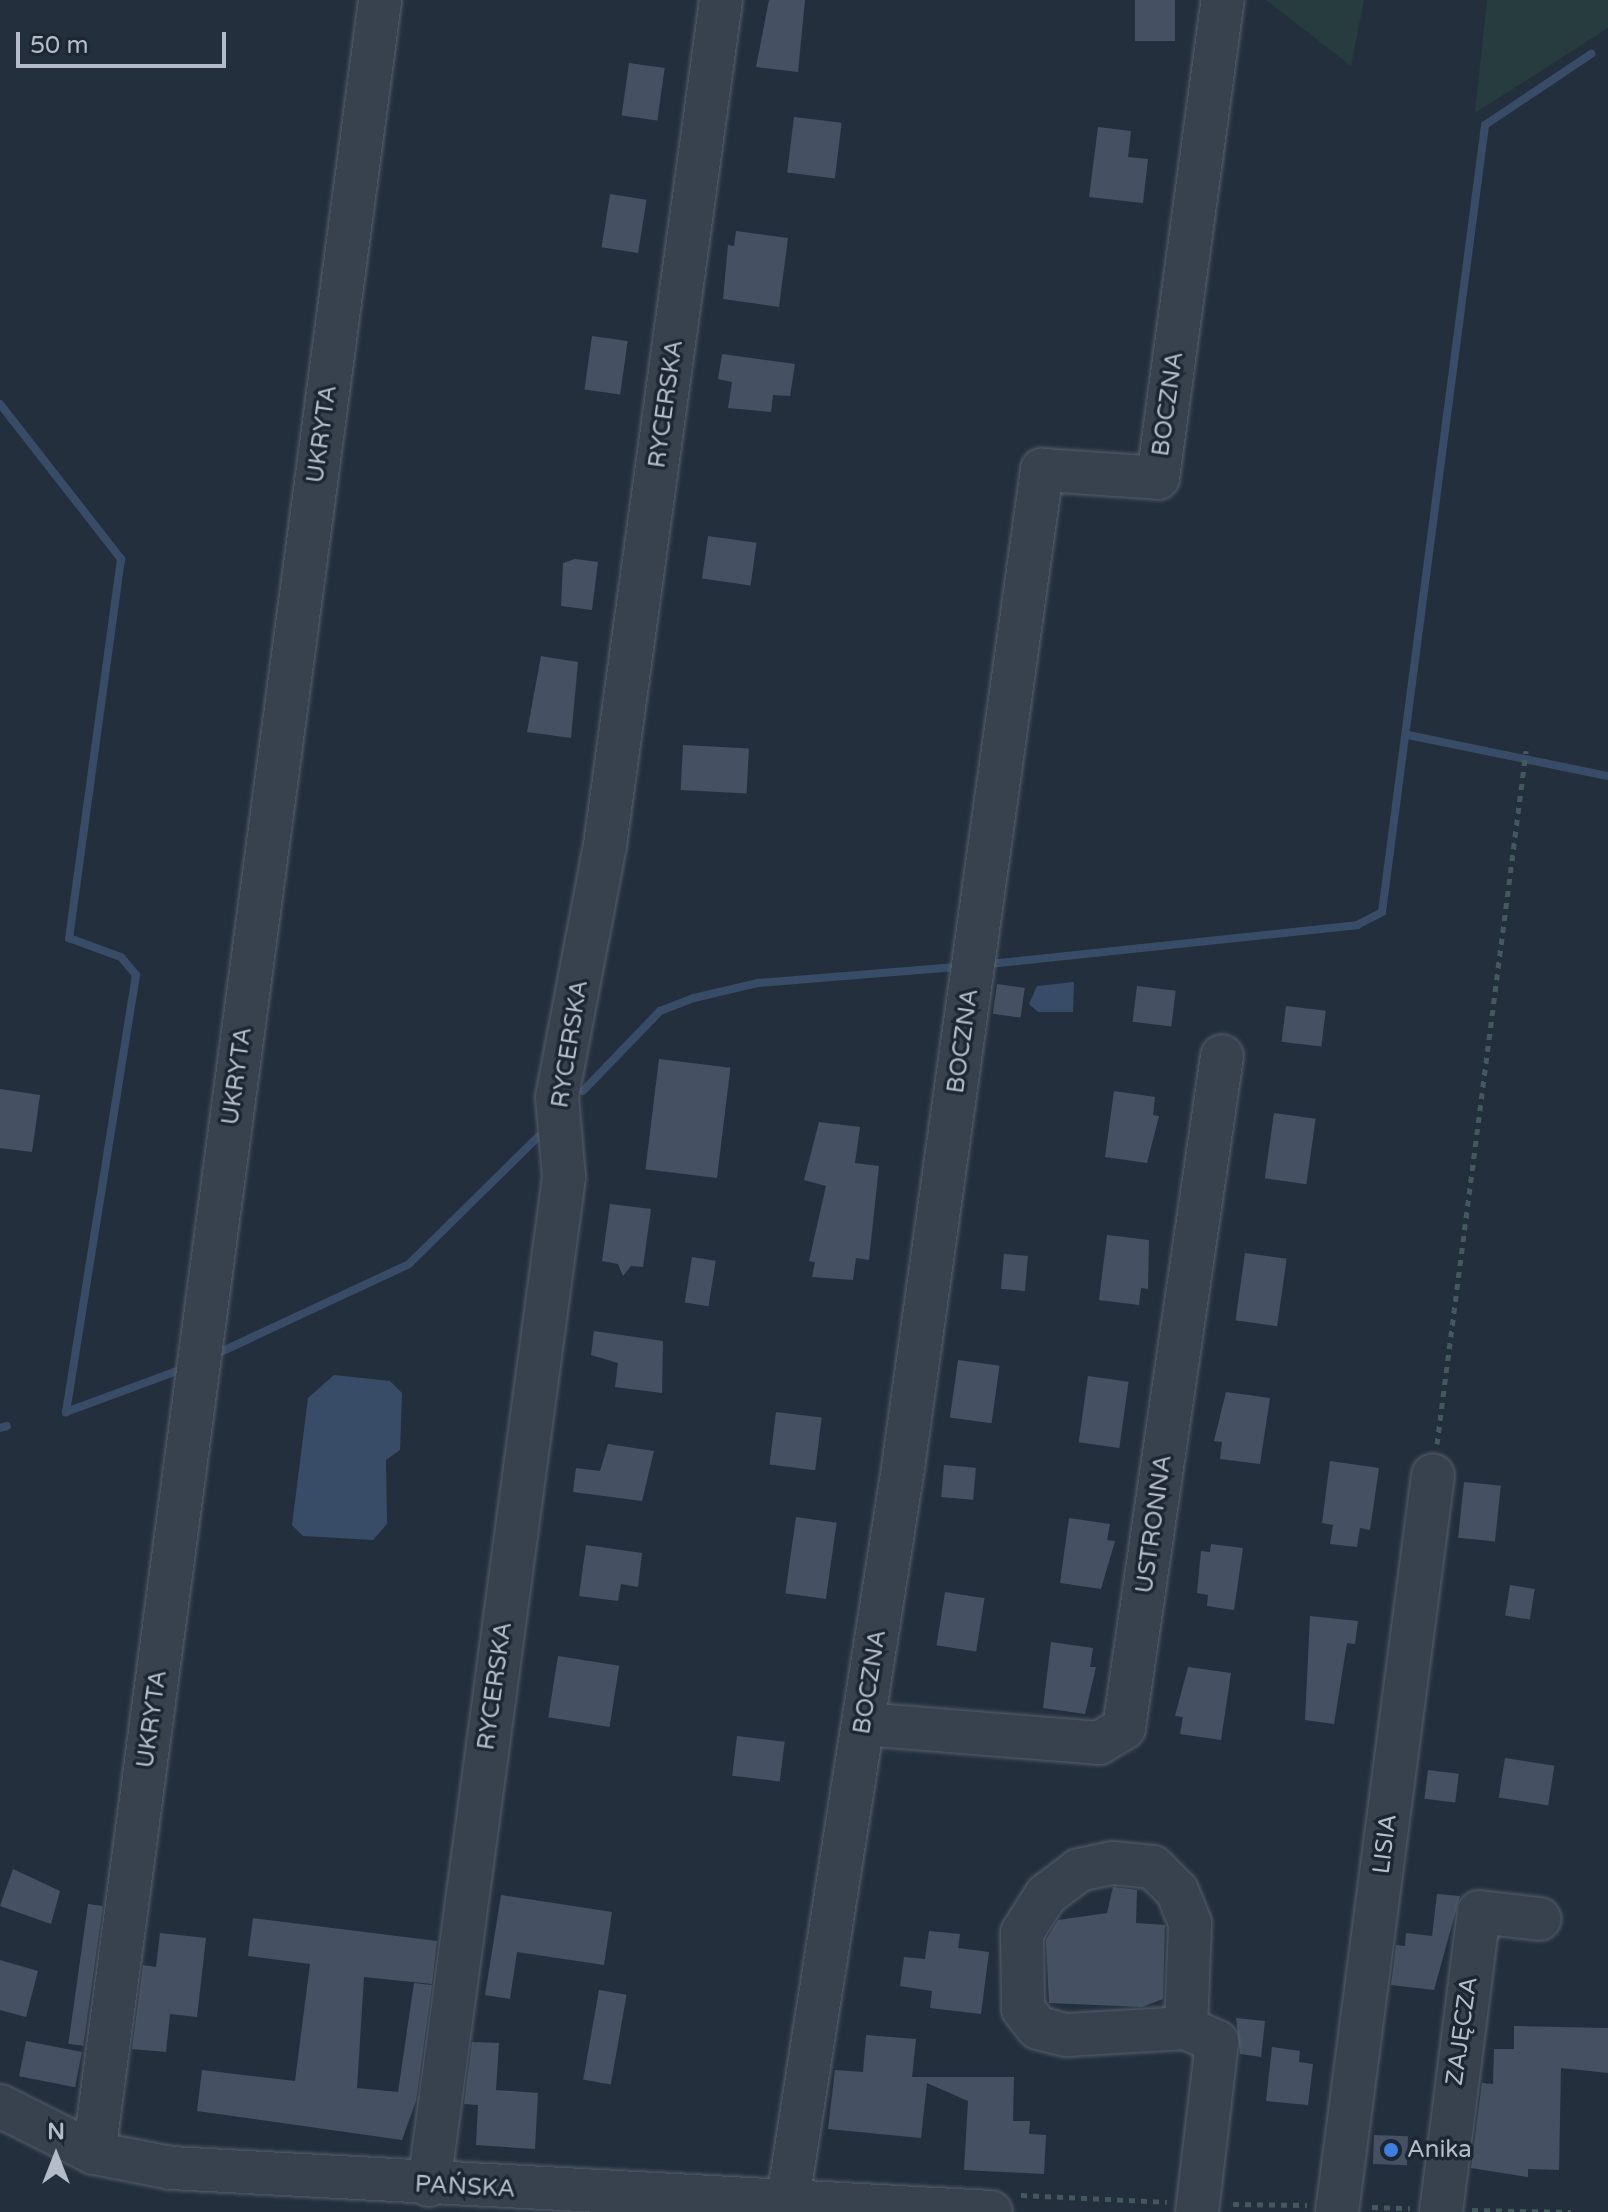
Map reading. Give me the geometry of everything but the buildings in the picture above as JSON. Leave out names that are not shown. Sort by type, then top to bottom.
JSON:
[{"type":"street","name":"UKRYTA","points":[[94,2153],[380,0]]},
{"type":"street","name":"RYCERSKA","points":[[417,2194],[564,1177],[557,1097],[605,845],[721,0]]},
{"type":"street","name":"BOCZNA","points":[[787,2208],[863,1724],[1042,470],[1158,478],[1223,0]]},
{"type":"street","name":"USTRONNA","points":[[863,1724],[1099,1743],[1124,1728],[1222,1056]]},
{"type":"street","name":"LISIA","points":[[1337,2212],[1433,1475]]},
{"type":"street","points":[[1186,2028],[1190,1923],[1177,1891],[1153,1867],[1112,1863],[1079,1870],[1046,1895],[1022,1933],[1023,2009],[1038,2028],[1082,2035],[1186,2028],[1217,2042],[1197,2212]]},
{"type":"street","name":"ZAJĘCZA","points":[[1441,2212],[1479,1912],[1540,1919]]},
{"type":"street","name":"PAŃSKA","points":[[0,2106],[94,2153],[171,2168],[417,2194],[991,2212]]},
{"type":"path","points":[[1433,1475],[1526,751]]},
{"type":"green space","points":[[1266,0],[1364,0],[1351,66]]},
{"type":"green space","points":[[1487,0],[1608,0],[1608,28],[1475,113]]},
{"type":"water","points":[[1074,982],[1073,1012],[1038,1012],[1029,1004],[1037,986]]},
{"type":"water","points":[[334,1375],[390,1381],[402,1393],[400,1450],[386,1460],[387,1524],[373,1540],[303,1536],[292,1525],[308,1398]]},
{"type":"waterway","points":[[989,964],[1357,925],[1382,912],[1485,125],[1591,54]]},
{"type":"waterway","points":[[0,404],[121,559],[69,938],[121,957],[136,975],[66,1412],[185,1368]]},
{"type":"waterway","points":[[1408,735],[1608,776]]},
{"type":"waterway","points":[[583,1091],[660,1011],[694,998],[758,983],[959,967]]},
{"type":"waterway","points":[[212,1356],[409,1264],[538,1137]]},
{"type":"waterway","points":[[0,1428],[7,1426]]},
{"type":"place","name":"Anika","points":[[1391,2150]]}]
